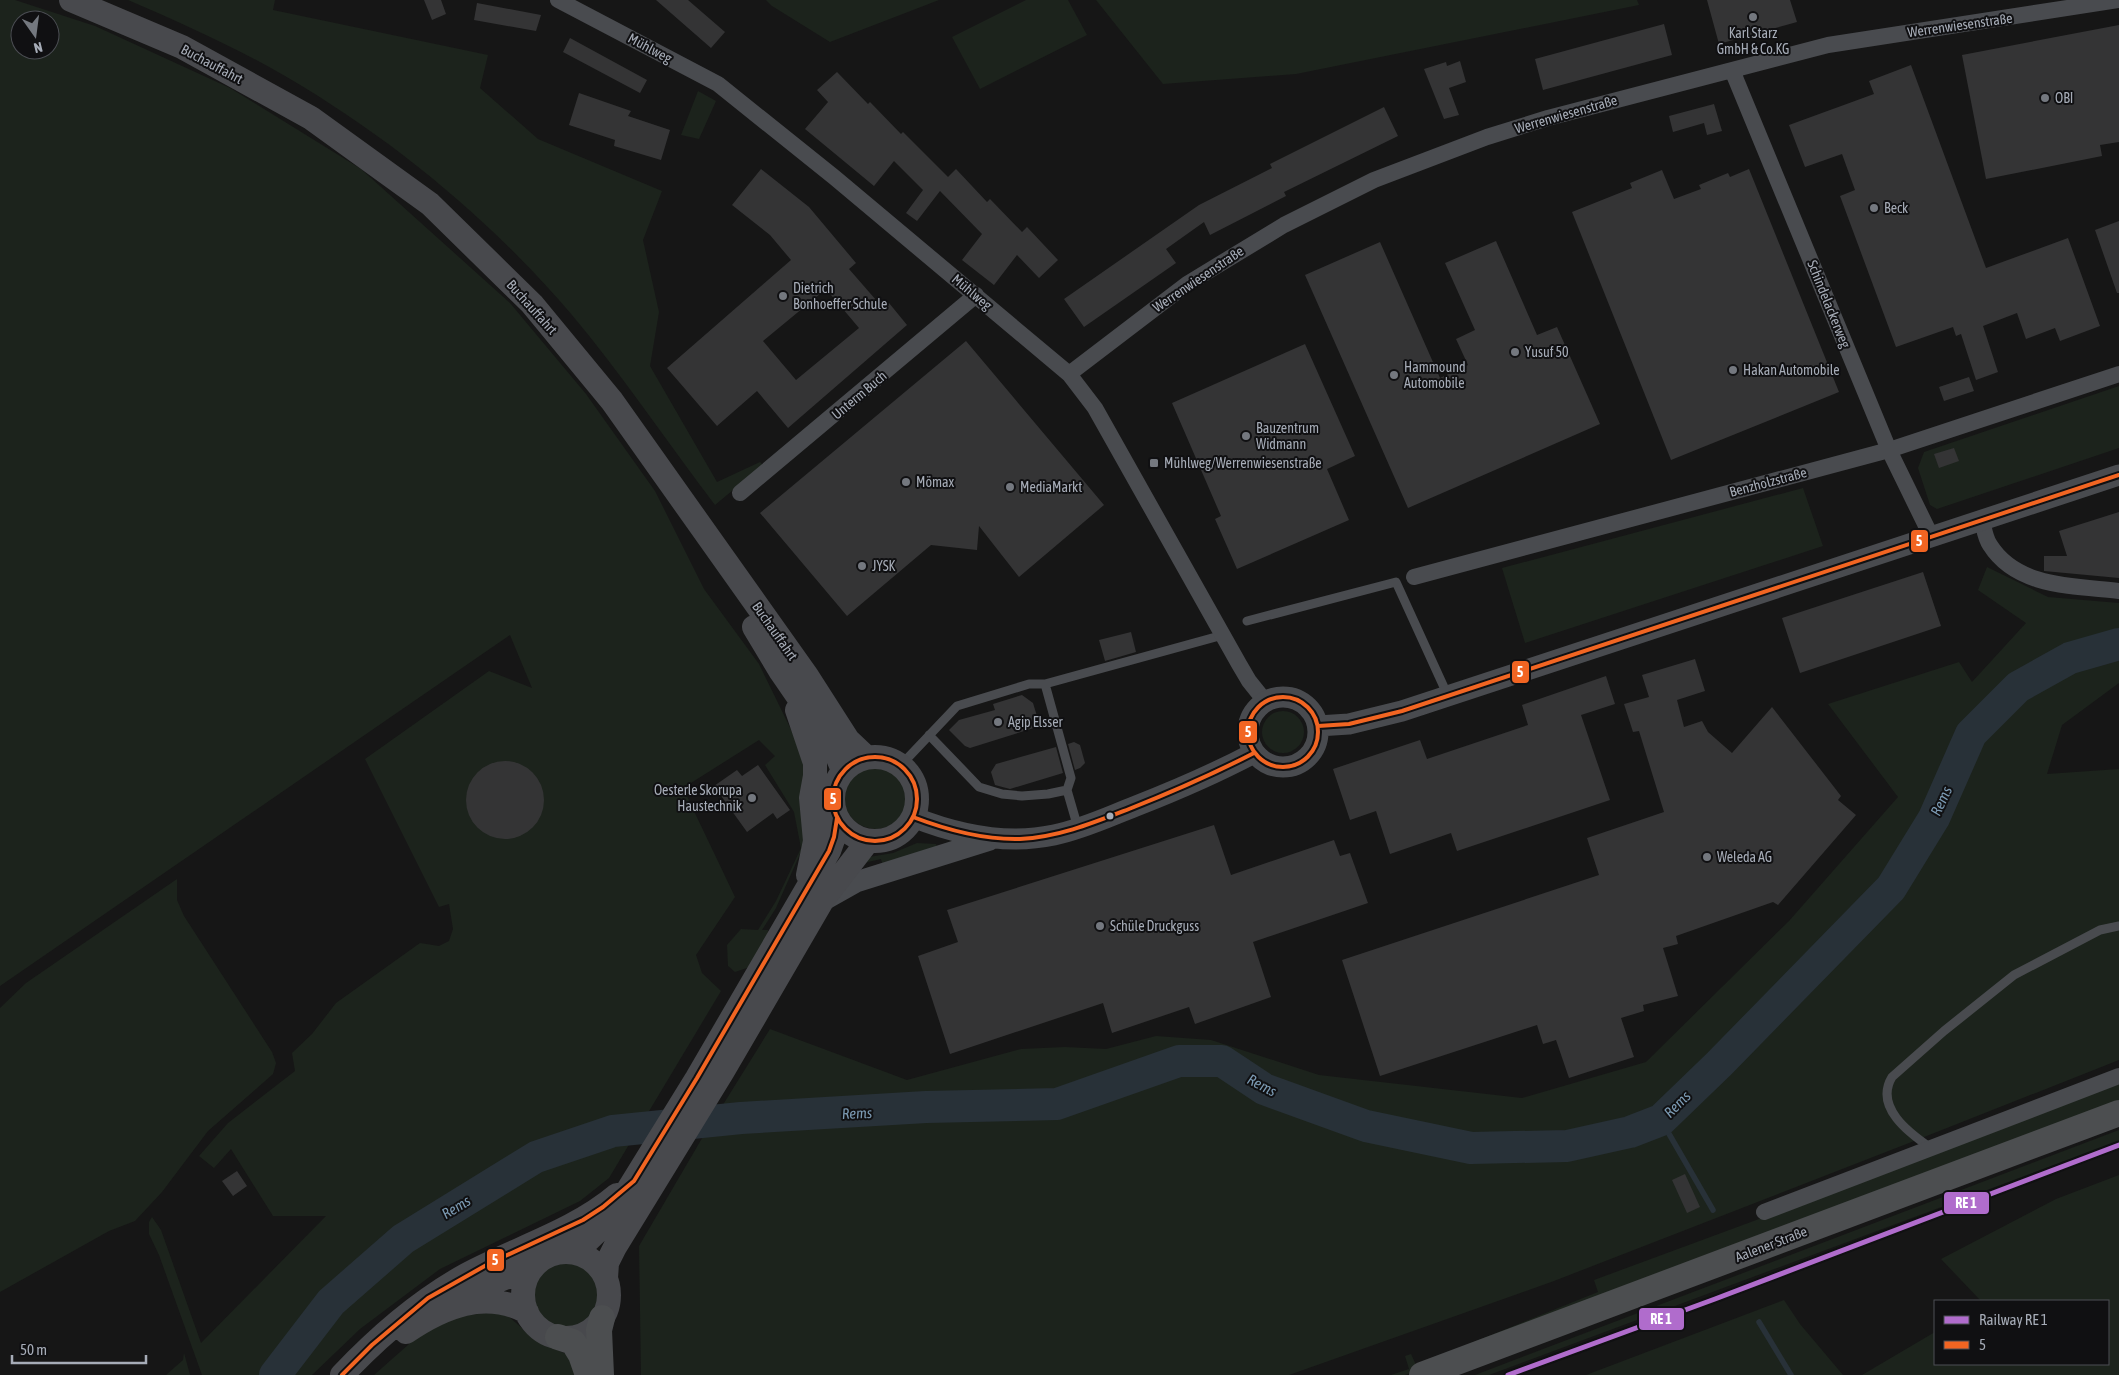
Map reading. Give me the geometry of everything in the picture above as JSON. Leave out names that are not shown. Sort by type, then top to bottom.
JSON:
[{"type":"main road","name":"Buchauffahrt","points":[[71,0],[182,47],[311,118],[430,204],[532,304],[612,401],[684,504],[711,548],[806,676],[848,740],[866,757]]},
{"type":"main road","points":[[711,548],[781,672],[834,749],[843,770]]},
{"type":"main road","points":[[781,672],[799,714],[815,763],[811,798],[815,841],[813,897]]},
{"type":"main road","points":[[878,756],[890,759],[901,765],[915,783],[918,794],[914,817],[906,828],[894,837],[881,841],[868,841],[850,833],[837,818],[833,806],[833,793],[836,781],[843,770],[850,764],[866,757],[878,756]]},
{"type":"main road","points":[[570,1252],[583,1245],[610,1219],[723,1071],[813,897],[834,838],[837,818]]},
{"type":"main road","points":[[601,1375],[599,1330],[608,1305],[607,1263],[647,1172],[697,1078],[813,897],[868,841]]},
{"type":"main road","name":"Aalener Straße","points":[[1422,1375],[2119,1113]]},
{"type":"main road","points":[[342,1375],[372,1345],[428,1298],[467,1275],[583,1220],[647,1172]]},
{"type":"main road","points":[[411,1313],[452,1295],[500,1280],[534,1266],[544,1258],[556,1253],[570,1252],[581,1254],[600,1268],[606,1278]]},
{"type":"main road","points":[[534,1266],[523,1291],[527,1312],[538,1327],[573,1342],[581,1355],[588,1375]]},
{"type":"main road","points":[[359,1375],[407,1332],[442,1311],[469,1303],[484,1301],[512,1304],[527,1312]]},
{"type":"main road","points":[[558,1337],[570,1338],[582,1334],[593,1328],[602,1318]]},
{"type":"street","name":"Mühlweg","points":[[558,0],[718,84],[834,177],[1068,374],[1095,408],[1249,681],[1265,701]]},
{"type":"street","name":"Werrenwiesenstraße","points":[[1068,374],[1187,284],[1284,225],[1374,180],[1487,137],[1548,118],[1828,45],[2119,0]]},
{"type":"street","name":"Schindelackerweg","points":[[1732,70],[1889,450],[1931,536]]},
{"type":"street","name":"Unterm Buch","points":[[740,493],[976,295]]},
{"type":"street","name":"Benzholzstraße","points":[[1414,577],[1889,450],[2119,374]]},
{"type":"street","points":[[1318,726],[1349,724],[1402,711],[2119,475]]},
{"type":"street","points":[[1982,520],[1991,548],[2008,564],[2026,576],[2047,584],[2119,591]]},
{"type":"street","points":[[1282,697],[1298,700],[1307,706],[1318,726],[1316,745],[1311,753],[1296,765],[1278,767],[1260,760],[1254,753],[1249,742],[1247,730],[1253,714],[1265,701],[1282,697]]},
{"type":"street","points":[[914,817],[953,831],[995,838],[1029,838],[1054,835],[1078,828],[1191,784],[1254,753]]},
{"type":"street","points":[[813,897],[995,838]]},
{"type":"street","points":[[1764,1212],[2119,1076]]},
{"type":"lane","points":[[1247,621],[1396,582],[1448,696]]},
{"type":"lane","points":[[901,765],[957,706],[1029,684],[1045,684],[1223,635]]},
{"type":"lane","points":[[1045,684],[1071,778],[1067,790],[1078,828]]},
{"type":"lane","points":[[929,735],[979,787],[1002,794],[1022,796],[1067,790]]},
{"type":"lane","points":[[1932,1148],[1911,1134],[1890,1109],[1886,1094],[1892,1078],[1944,1031],[2014,975],[2100,930],[2119,926]]},
{"type":"shaded area","points":[[0,0],[15,0],[46,10],[10,10],[10,60],[60,60],[60,15],[95,26],[230,88],[361,169],[510,303],[586,394],[655,491],[704,589],[759,664],[803,754],[807,777],[804,845],[776,908],[762,930],[768,930],[764,953],[751,966],[735,972],[728,966],[727,945],[741,929],[758,930],[776,901],[801,848],[794,812],[765,765],[775,756],[759,740],[683,788],[735,897],[696,955],[702,973],[721,991],[609,1178],[580,1201],[440,1269],[360,1329],[312,1375],[202,1375],[159,1255],[149,1234],[149,1222],[152,1217],[161,1230],[201,1343],[326,1216],[273,1216],[231,1149],[214,1168],[199,1156],[228,1123],[295,1071],[292,1053],[312,1034],[336,1003],[420,943],[439,946],[449,941],[453,929],[449,904],[439,907],[365,759],[489,671],[532,688],[510,635],[0,986]]},
{"type":"shaded area","points":[[128,0],[275,0],[273,10],[488,55],[480,88],[538,139],[662,191],[643,240],[659,312],[650,366],[717,482],[760,462],[763,465],[715,505],[627,385],[572,315],[508,246],[439,183],[364,127],[325,100],[285,76],[227,45]]},
{"type":"shaded area","points":[[766,0],[939,0],[830,42],[772,6]]},
{"type":"shaded area","points":[[1026,0],[1068,0],[1087,35],[980,89],[952,37]]},
{"type":"shaded area","points":[[1096,0],[1637,0],[1639,5],[1296,74],[1163,84]]},
{"type":"shaded area","points":[[698,91],[716,101],[699,139],[681,135]]},
{"type":"shaded area","points":[[2119,386],[2119,448],[1937,509],[1930,505],[1918,468],[1924,452]]},
{"type":"shaded area","points":[[1803,488],[1823,546],[1525,643],[1502,568]]},
{"type":"shaded area","points":[[1987,567],[2048,597],[2119,603],[2119,683],[2062,725],[2047,774],[2119,769],[2119,1060],[1554,1281],[1289,1375],[641,1375],[639,1246],[701,1140],[770,1029],[907,1080],[1021,1049],[1065,1047],[1106,1049],[1156,1036],[1211,1040],[1319,1075],[1522,1098],[1646,1062],[1789,921],[1898,797],[1828,704],[1959,662],[1972,682],[2026,623],[1978,590]]},
{"type":"shaded area","points":[[1283,711],[1298,717],[1304,732],[1298,747],[1283,753],[1268,747],[1262,732],[1268,717]]},
{"type":"shaded area","points":[[870,765],[882,765],[899,774],[906,785],[908,797],[906,809],[899,820],[882,829],[870,829],[858,824],[849,815],[844,803],[844,791],[849,779],[858,770]]},
{"type":"shaded area","points":[[917,843],[936,844],[937,848],[883,866],[881,859],[855,865],[869,857],[893,853]]},
{"type":"shaded area","points":[[177,879],[177,900],[184,916],[272,1052],[276,1063],[273,1074],[208,1131],[162,1192],[135,1221],[109,1231],[0,1292],[0,1008],[26,983]]},
{"type":"shaded area","points":[[2119,1082],[2119,1104],[1411,1373],[1391,1375],[1409,1369],[1405,1356],[1411,1354],[1416,1365],[1598,1292],[1594,1280],[1902,1166]]},
{"type":"shaded area","points":[[2119,1130],[2119,1141],[1489,1375],[1475,1375]]},
{"type":"shaded area","points":[[2119,1175],[2119,1375],[1862,1375],[1934,1333],[1934,1365],[2109,1365],[2109,1300],[1980,1300],[1941,1259],[2056,1199]]},
{"type":"shaded area","points":[[560,1262],[572,1262],[584,1267],[594,1277],[599,1289],[597,1308],[584,1323],[572,1328],[560,1328],[548,1323],[538,1313],[533,1301],[533,1289],[538,1277],[548,1267]]},
{"type":"shaded area","points":[[1784,1300],[1800,1324],[1843,1375],[1586,1375]]},
{"type":"shaded area","points":[[495,1312],[508,1316],[537,1341],[566,1354],[581,1375],[374,1375],[426,1329],[451,1317]]},
{"type":"shaded area","points":[[184,1353],[190,1375],[166,1375],[183,1360]]},
{"type":"building","points":[[424,0],[441,0],[446,14],[432,20]]},
{"type":"building","points":[[656,0],[688,0],[725,32],[711,48]]},
{"type":"building","name":"Karl Starz GmbH & Co.KG","points":[[1707,0],[1790,0],[1797,22],[1719,44]]},
{"type":"building","points":[[477,3],[541,15],[536,31],[474,20]]},
{"type":"building","points":[[1664,24],[1672,55],[1543,90],[1535,59]]},
{"type":"building","name":"OBI","points":[[2119,25],[2119,142],[2100,145],[2102,156],[1986,179],[1962,55]]},
{"type":"building","points":[[570,38],[647,80],[640,93],[563,52]]},
{"type":"building","points":[[1460,61],[1466,82],[1449,88],[1459,115],[1444,119],[1424,69],[1446,62],[1447,66]]},
{"type":"building","name":"Beck","points":[[1911,65],[1986,268],[2068,238],[2100,326],[2060,341],[2055,328],[2026,339],[2017,313],[1983,326],[1998,372],[1976,380],[1961,334],[1956,336],[1953,327],[1896,347],[1840,196],[1855,190],[1842,154],[1805,167],[1789,125],[1874,94],[1869,81]]},
{"type":"building","points":[[837,72],[868,104],[870,102],[901,134],[903,132],[948,177],[956,169],[987,202],[990,199],[1022,232],[1027,227],[1058,260],[1039,278],[1017,255],[994,285],[962,260],[982,234],[940,191],[917,221],[906,213],[923,190],[894,161],[874,186],[805,129],[828,102],[817,90]]},
{"type":"building","points":[[579,93],[631,111],[628,116],[670,130],[661,160],[614,146],[615,140],[569,125]]},
{"type":"building","points":[[1714,104],[1722,131],[1707,135],[1704,123],[1673,132],[1669,116]]},
{"type":"building","points":[[1384,107],[1398,136],[1284,192],[1286,196],[1210,235],[1204,222],[1166,249],[1176,263],[1084,327],[1064,299],[1199,205],[1272,168],[1270,164]]},
{"type":"building","name":"Dietrich Bonhoeffer Schule","points":[[761,169],[809,207],[856,263],[849,269],[883,308],[889,303],[907,325],[788,428],[757,391],[717,426],[667,368],[791,260],[770,235],[732,205]],"holes":[[[826,289],[859,328],[796,380],[763,341]]]},
{"type":"building","points":[[1749,169],[1839,392],[1671,460],[1572,212],[1632,188],[1630,183],[1662,170],[1674,199],[1701,189],[1699,185],[1728,173],[1730,177]]},
{"type":"building","points":[[2119,221],[2119,293],[2117,293],[2095,230]]},
{"type":"building","points":[[1496,241],[1537,335],[1557,327],[1600,424],[1408,508],[1305,275],[1380,242],[1440,378],[1468,365],[1456,339],[1475,330],[1445,263]]},
{"type":"building","points":[[966,341],[1104,505],[1019,577],[979,526],[977,550],[931,545],[847,616],[760,513]]},
{"type":"building","name":"Bauzentrum Widmann","points":[[1305,344],[1355,456],[1327,469],[1349,520],[1237,569],[1215,519],[1221,516],[1172,403]]},
{"type":"building","points":[[1969,377],[1974,391],[1944,401],[1939,387]]},
{"type":"building","points":[[1954,448],[1959,461],[1939,468],[1934,454]]},
{"type":"building","points":[[2119,512],[2119,578],[2044,571],[2044,556],[2067,556],[2059,531]]},
{"type":"building","points":[[1923,572],[1941,626],[1800,673],[1782,618]]},
{"type":"building","points":[[1131,632],[1136,652],[1105,661],[1099,640]]},
{"type":"building","points":[[1695,659],[1705,691],[1677,700],[1684,727],[1702,721],[1708,732],[1732,753],[1772,707],[1841,796],[1838,800],[1856,815],[1778,905],[1773,902],[1676,936],[1678,944],[1663,948],[1678,996],[1643,1005],[1644,1011],[1621,1018],[1634,1057],[1569,1078],[1556,1040],[1543,1044],[1537,1025],[1380,1076],[1342,960],[1599,875],[1587,838],[1664,812],[1639,731],[1633,732],[1624,704],[1649,697],[1642,675]]},
{"type":"building","points":[[1606,676],[1615,704],[1581,715],[1610,800],[1457,851],[1451,833],[1390,854],[1376,811],[1350,820],[1333,769],[1420,740],[1427,759],[1528,725],[1522,705]]},
{"type":"building","name":"Agip Elsser","points":[[1022,695],[1033,703],[1040,726],[970,748],[965,746],[949,730],[959,720],[995,710],[993,704]]},
{"type":"building","points":[[1074,742],[1080,745],[1085,763],[1075,770],[1068,744]]},
{"type":"building","points":[[1056,747],[1063,773],[1010,789],[995,785],[991,772],[996,764]]},
{"type":"building","points":[[505,761],[520,764],[533,772],[541,785],[544,800],[541,815],[533,828],[520,836],[505,839],[490,836],[477,828],[469,815],[466,800],[469,785],[477,772],[490,764]]},
{"type":"building","name":"Oesterle Skorupa Haustechnik","points":[[758,765],[790,810],[777,819],[773,813],[747,832],[714,786],[737,770],[742,776]]},
{"type":"building","name":"Schüle Druckguss","points":[[1214,825],[1231,875],[1334,840],[1340,856],[1350,853],[1368,903],[1253,942],[1271,997],[1195,1024],[1189,1007],[1112,1033],[1103,1003],[950,1054],[918,956],[958,942],[947,910]]},
{"type":"building","points":[[237,1171],[247,1186],[233,1196],[222,1181]]},
{"type":"building","points":[[1685,1174],[1700,1207],[1687,1213],[1672,1180]]},
{"type":"waterway","name":"Rems","points":[[275,1375],[331,1302],[403,1239],[536,1157],[613,1131],[741,1118],[926,1107],[1057,1104],[1179,1061],[1222,1061],[1264,1089],[1366,1126],[1471,1148],[1567,1146],[1630,1132],[1661,1120],[1719,1064],[1891,888],[1934,818],[1971,734],[2018,687],[2070,658],[2119,644]]},
{"type":"waterway","points":[[1661,1120],[1713,1210]]},
{"type":"waterway","points":[[1759,1322],[1791,1375]]},
{"type":"transit line","name":"5","points":[[1318,726],[1349,724],[1402,711],[2119,475]]},
{"type":"transit line","name":"5","points":[[1283,697],[1296,700],[1308,707],[1315,719],[1318,732],[1315,745],[1308,757],[1296,764],[1283,767],[1270,764],[1258,757],[1251,745],[1248,732],[1251,719],[1258,707],[1270,700],[1283,697]]},
{"type":"transit line","name":"5","points":[[913,817],[952,830],[979,836],[1006,839],[1034,838],[1089,824],[1145,803],[1254,753]]},
{"type":"transit line","name":"5","points":[[867,757],[883,757],[899,764],[910,775],[917,791],[917,799],[914,815],[905,829],[899,834],[883,841],[867,841],[851,834],[840,823],[833,807],[833,791],[840,775],[851,764],[867,757]]},
{"type":"transit line","name":"5","points":[[342,1375],[372,1345],[428,1298],[490,1263],[583,1220],[603,1207],[634,1181],[697,1078],[829,851],[834,837],[837,818]]},
{"type":"transit line","points":[[1508,1375],[1715,1299],[2119,1145]]},
{"type":"place","name":"Karl Starz GmbH & Co.KG","points":[[1753,17]]},
{"type":"place","name":"OBI","points":[[2045,98]]},
{"type":"place","name":"Beck","points":[[1874,208]]},
{"type":"place","name":"Dietrich Bonhoeffer Schule","points":[[783,296]]},
{"type":"place","name":"Yusuf 50","points":[[1515,352]]},
{"type":"place","name":"Hakan Automobile","points":[[1733,370]]},
{"type":"place","name":"Hammound Automobile","points":[[1394,375]]},
{"type":"place","name":"Bauzentrum Widmann","points":[[1246,436]]},
{"type":"place","name":"Mühlweg/Werrenwiesenstraße","points":[[1154,463]]},
{"type":"place","name":"Mömax","points":[[906,482]]},
{"type":"place","name":"MediaMarkt","points":[[1010,487]]},
{"type":"place","name":"JYSK","points":[[862,566]]},
{"type":"place","name":"Agip Elsser","points":[[998,722]]},
{"type":"place","name":"Oesterle Skorupa Haustechnik","points":[[752,798]]},
{"type":"place","name":"Weleda AG","points":[[1707,857]]},
{"type":"place","name":"Schüle Druckguss","points":[[1100,926]]}]
